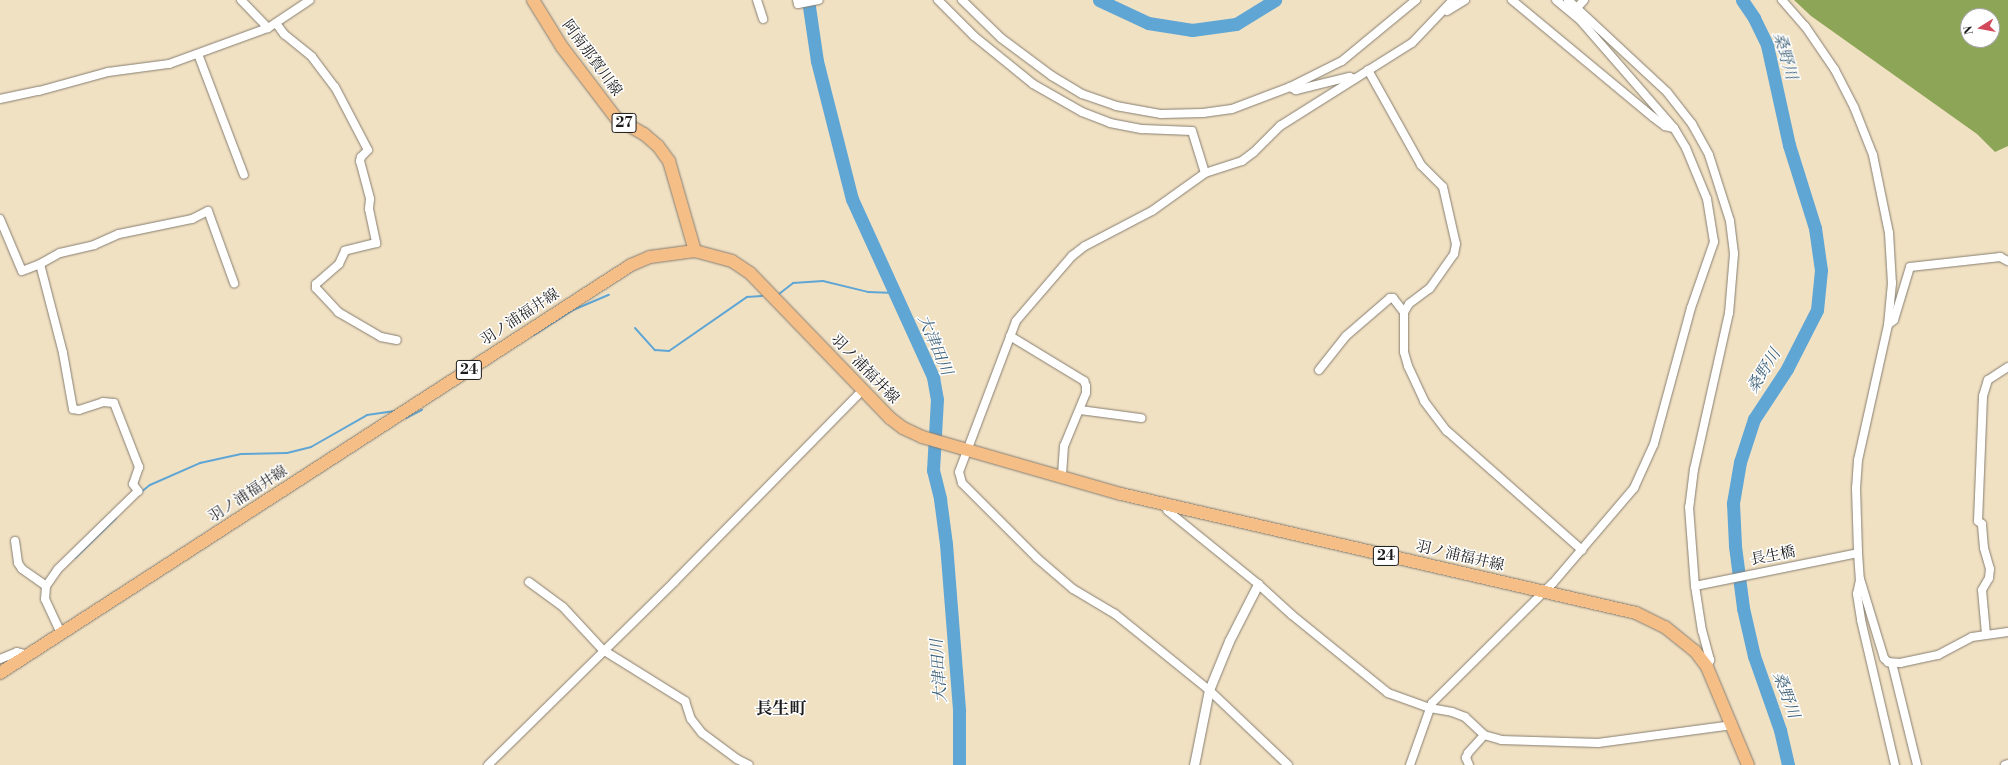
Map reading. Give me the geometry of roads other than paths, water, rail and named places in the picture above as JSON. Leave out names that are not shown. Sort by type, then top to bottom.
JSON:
[{"type":"main road","name":"阿南那賀川線","points":[[533,0],[562,47],[616,118],[644,134],[658,146],[669,161],[695,251]]},
{"type":"main road","name":"羽ノ浦福井線","points":[[0,673],[631,265],[650,257],[695,251],[732,261],[750,273],[862,390],[903,428],[922,437],[1162,504],[1636,613],[1665,627],[1679,638],[1707,667],[1733,725],[1748,765]]},
{"type":"street","points":[[241,0],[268,28]]},
{"type":"street","points":[[0,99],[39,91],[108,72],[169,64],[268,28],[310,0]]},
{"type":"street","points":[[757,0],[763,19]]},
{"type":"street","points":[[938,0],[974,36],[1033,84],[1082,112],[1110,123],[1142,129],[1192,131],[1205,173]]},
{"type":"street","points":[[962,0],[1002,38],[1052,76],[1082,94],[1116,106],[1161,114],[1204,113],[1232,109],[1290,87],[1342,61],[1416,0]]},
{"type":"street","points":[[1288,765],[1209,690],[1115,614],[1073,589],[1037,558],[962,483],[959,472],[966,449],[1016,321],[1072,256],[1085,246],[1152,211],[1205,173],[1242,161],[1254,152],[1280,126],[1412,43],[1453,0]]},
{"type":"street","points":[[1442,13],[1465,0]]},
{"type":"street","points":[[1512,0],[1653,117],[1665,126],[1674,128]]},
{"type":"street","points":[[1410,765],[1432,703],[1582,550],[1625,500],[1643,470],[1654,444],[1691,308],[1714,242],[1707,199],[1686,148],[1674,128],[1579,6],[1556,0]]},
{"type":"street","points":[[1568,0],[1579,6],[1667,92],[1692,124],[1709,155],[1730,221],[1734,254],[1729,313],[1694,470],[1689,507],[1702,631],[1710,660],[1707,667]]},
{"type":"street","points":[[1782,0],[1805,26],[1835,70],[1854,107],[1873,155],[1889,233],[1892,283],[1888,325],[1858,460],[1854,554],[1884,658],[1892,663],[1938,655],[1972,637],[2008,632]]},
{"type":"street","points":[[799,2],[818,1]]},
{"type":"street","points":[[276,23],[284,34],[312,57],[335,88],[368,150],[361,156],[360,161],[370,198],[369,209],[376,243],[345,251],[339,264],[316,284],[316,288],[338,312],[381,337],[397,340]]},
{"type":"street","points":[[198,54],[244,175]]},
{"type":"street","points":[[1368,70],[1421,165],[1443,187],[1454,231],[1454,254],[1430,288],[1409,304],[1404,312],[1404,352],[1408,366],[1433,414],[1447,432],[1582,550]]},
{"type":"street","points":[[1290,87],[1296,90],[1349,77],[1355,79]]},
{"type":"street","points":[[0,219],[22,271],[40,264],[60,253],[94,245],[119,234],[192,219],[208,211],[234,283]]},
{"type":"street","points":[[1888,325],[1894,320],[1910,267],[2000,257],[2008,261]]},
{"type":"street","points":[[40,264],[61,346],[73,409],[79,410],[103,402],[114,403],[139,467],[133,484],[138,491],[58,569],[46,586],[45,599],[61,633]]},
{"type":"street","points":[[1319,370],[1346,336],[1390,298],[1393,298],[1404,312]]},
{"type":"street","points":[[1010,336],[1084,381],[1086,393],[1064,446],[1062,477]]},
{"type":"street","points":[[1986,634],[1982,590],[1989,578],[1990,569],[1984,548],[1982,524],[1978,521],[1983,396],[1988,380],[2008,366]]},
{"type":"street","points":[[488,765],[862,390]]},
{"type":"street","points":[[1080,410],[1141,418]]},
{"type":"street","points":[[1162,504],[1168,511],[1258,584],[1292,615],[1388,693],[1430,708],[1452,712],[1465,717],[1484,735],[1501,740],[1598,743],[1733,725]]},
{"type":"street","points":[[15,542],[18,563],[22,569],[46,586]]},
{"type":"street","name":"長生橋","points":[[1697,586],[1854,554]]},
{"type":"street","points":[[1860,579],[1857,594],[1861,620],[1895,765]]},
{"type":"street","points":[[530,582],[563,607],[603,650],[685,701],[691,719],[702,733],[737,759],[750,765]]},
{"type":"street","points":[[1194,765],[1209,690],[1229,641],[1258,584]]},
{"type":"street","points":[[0,659],[17,652],[28,655]]},
{"type":"street","points":[[1892,663],[1917,765]]},
{"type":"street","points":[[1469,765],[1466,758],[1468,753],[1484,735]]},
{"type":"waterway","name":"大津田川","points":[[808,0],[817,61],[852,199],[933,377],[937,399],[933,470],[940,499],[946,544],[959,711],[959,765]]},
{"type":"waterway","name":"桑野川","points":[[1099,0],[1148,23],[1192,30],[1236,24],[1275,0]]},
{"type":"waterway","name":"桑野川","points":[[1742,0],[1754,18],[1767,45],[1789,145],[1815,228],[1821,270],[1817,310],[1787,369],[1754,419],[1740,462],[1733,503],[1735,546],[1743,608],[1754,656],[1780,730],[1788,765]]},
{"type":"waterway","points":[[779,294],[793,283],[823,281],[868,292],[895,293]]},
{"type":"waterway","points":[[534,335],[573,310],[609,295]]},
{"type":"waterway","points":[[635,328],[655,350],[669,351],[747,297],[762,296]]},
{"type":"waterway","points":[[406,418],[422,410]]},
{"type":"waterway","points":[[140,493],[150,485],[200,463],[241,454],[287,453],[311,447],[367,415],[395,411]]},
{"type":"waterway","points":[[75,558],[116,518]]},
{"type":"district","name":"長生町","points":[[781,710]]}]
